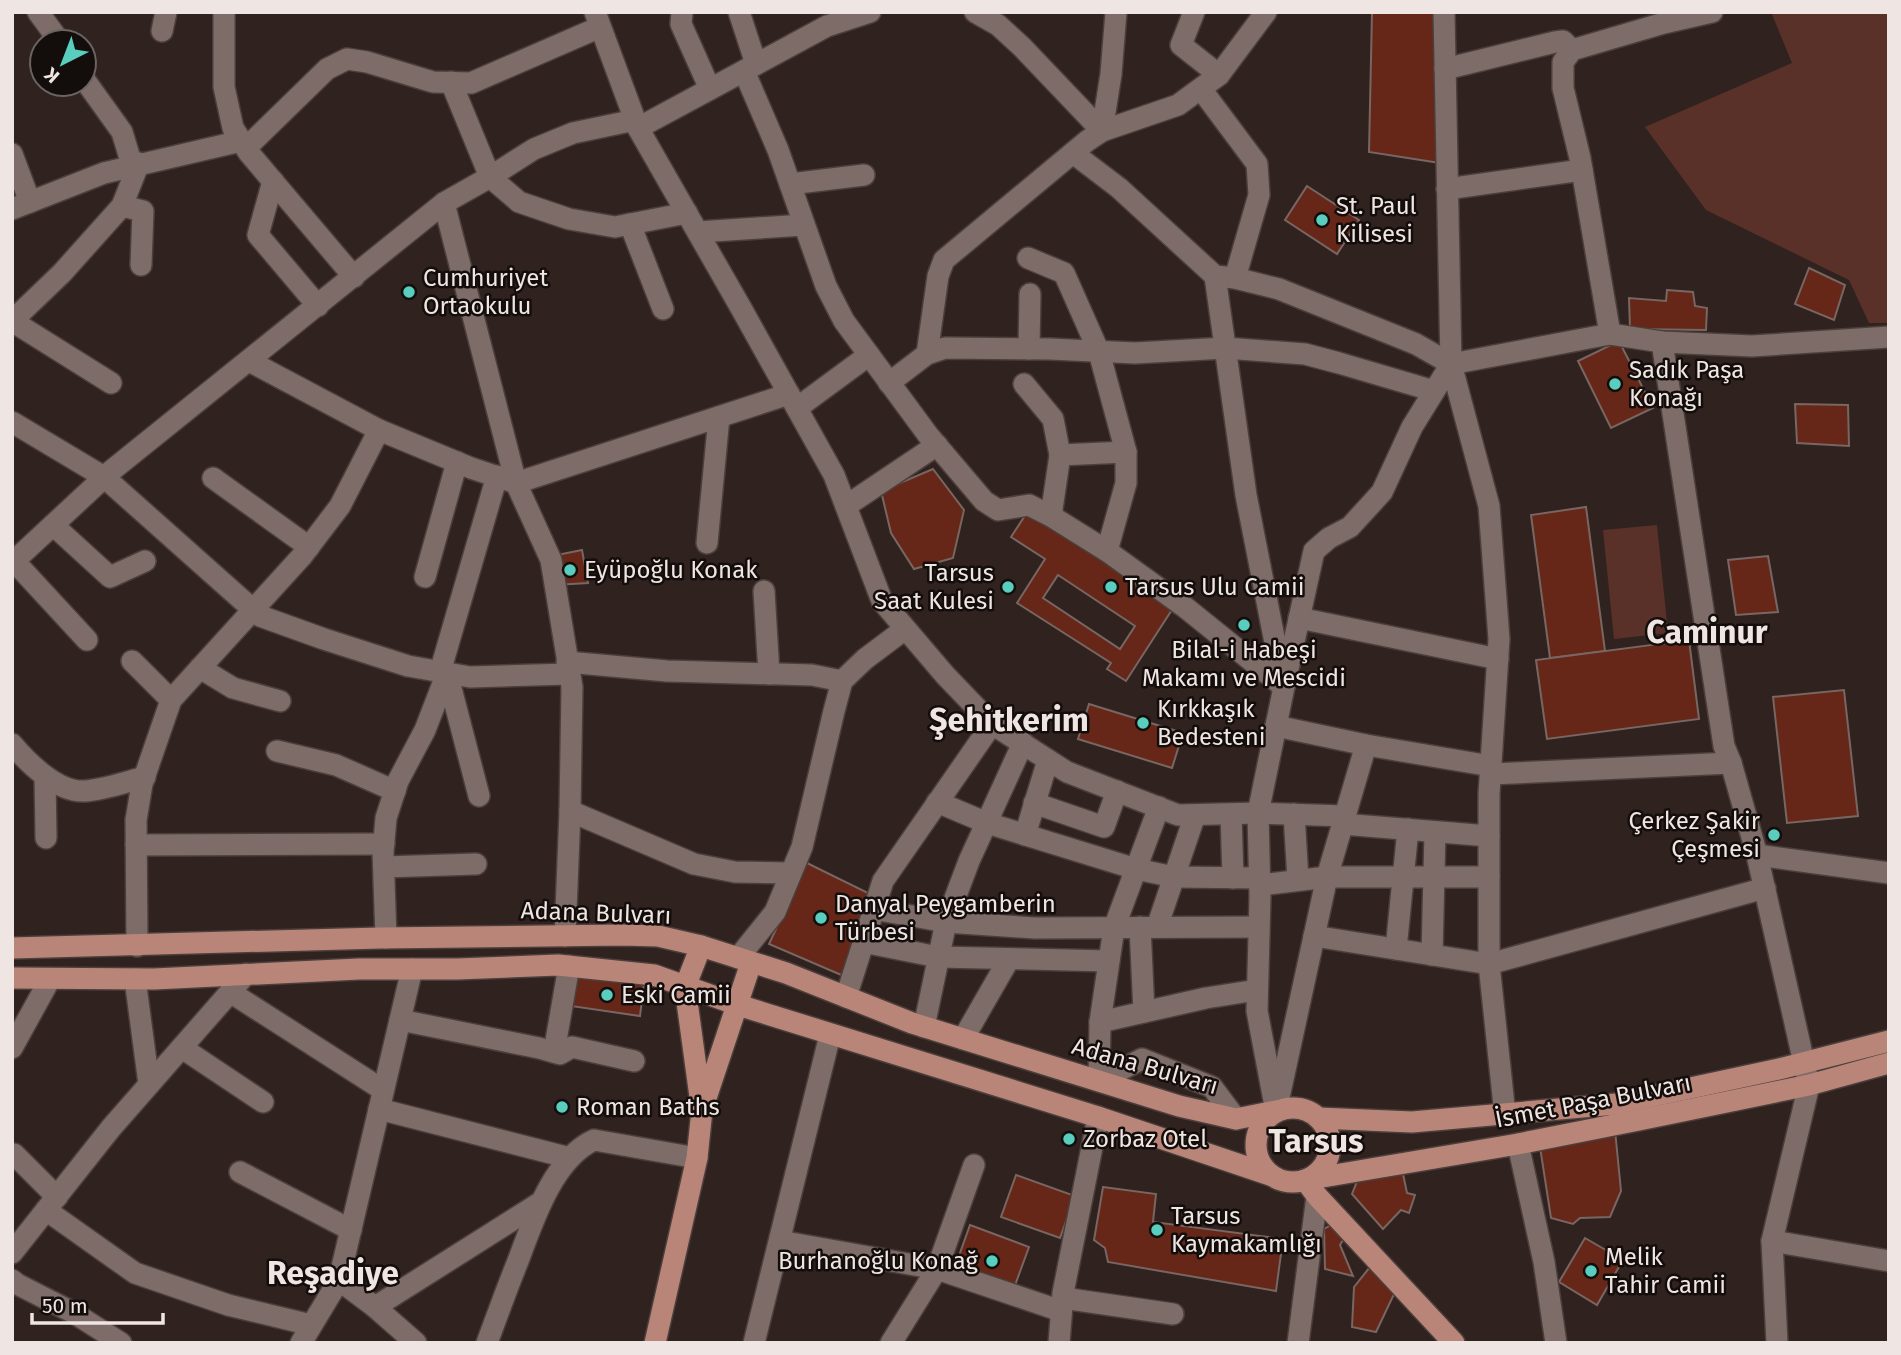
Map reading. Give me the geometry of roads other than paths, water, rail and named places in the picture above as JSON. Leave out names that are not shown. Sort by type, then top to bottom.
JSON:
[{"type":"main road","name":"Adana Bulvarı","points":[[12,948],[386,938],[658,936],[701,946],[786,973],[924,1027],[1179,1106],[1236,1119],[1276,1111]]},
{"type":"main road","points":[[701,946],[685,987],[702,1110]]},
{"type":"main road","points":[[655,1343],[697,1158],[702,1110],[738,1005],[745,961]]},
{"type":"main road","points":[[12,978],[135,979],[359,969],[569,966],[654,975],[738,1005],[1098,1117],[1282,1181],[1311,1188],[1454,1343]]},
{"type":"main road","points":[[1318,1118],[1412,1122],[1616,1104],[1805,1063],[1889,1041]]},
{"type":"main road","name":"İsmet Paşa Bulvarı","points":[[1311,1188],[1809,1085],[1889,1063]]},
{"type":"main road","points":[[1270,1175],[1261,1166],[1256,1154],[1258,1129],[1276,1111],[1301,1108],[1318,1118],[1327,1131],[1330,1142],[1329,1154],[1324,1166],[1316,1174],[1311,1188]]},
{"type":"street","points":[[37,12],[49,28]]},
{"type":"street","points":[[224,12],[224,87],[233,128],[273,181],[354,276]]},
{"type":"street","points":[[682,12],[681,24],[710,89]]},
{"type":"street","points":[[738,12],[750,67],[826,286],[844,321],[937,445],[984,502],[998,510],[1029,505],[1051,516],[1107,551],[1186,608],[1284,687]]},
{"type":"street","points":[[87,640],[13,562],[104,477],[444,203],[534,149],[573,133],[636,124],[750,67],[826,19],[870,12]]},
{"type":"street","points":[[975,12],[999,25],[1102,131]]},
{"type":"street","points":[[1102,131],[1111,74],[1116,12]]},
{"type":"street","points":[[1194,12],[1181,45],[1219,75]]},
{"type":"street","points":[[927,354],[938,276],[944,260],[1102,131],[1178,105],[1201,89],[1219,75],[1266,12]]},
{"type":"street","points":[[1444,12],[1451,364],[1489,506],[1499,639],[1491,770],[1489,964],[1505,1115]]},
{"type":"street","points":[[1610,334],[1582,170],[1563,88],[1563,62],[1572,50],[1664,23],[1713,12]]},
{"type":"street","points":[[12,154],[21,206],[104,173],[136,164],[243,144],[327,69],[347,58],[433,82],[471,83],[597,20],[636,124],[834,475],[882,601],[945,675],[992,724],[1068,772],[1178,815],[1294,814],[1408,829],[1489,836]]},
{"type":"street","points":[[1445,69],[1555,41],[1563,41],[1572,50]]},
{"type":"street","points":[[452,82],[490,177],[519,202],[569,219],[615,227],[687,213]]},
{"type":"street","points":[[1201,89],[1257,164],[1259,195],[1225,277],[1225,348],[1246,495],[1284,687]]},
{"type":"street","points":[[98,98],[122,132],[136,164],[122,206],[62,274],[12,321],[111,383]]},
{"type":"street","points":[[1073,153],[1119,188],[1200,264],[1225,277],[1279,289],[1416,344],[1451,364],[1610,334],[1662,342],[1752,346],[1889,337]]},
{"type":"street","points":[[1447,189],[1582,170]]},
{"type":"street","points":[[790,184],[864,175]]},
{"type":"street","points":[[273,181],[258,235],[318,306]]},
{"type":"street","points":[[444,203],[507,480],[551,560],[572,687],[565,936]]},
{"type":"street","points":[[122,206],[143,211],[141,265]]},
{"type":"street","points":[[630,224],[663,309]]},
{"type":"street","points":[[698,232],[804,225]]},
{"type":"street","points":[[1028,258],[1064,273],[1099,352],[1126,452],[1126,483],[1107,551]]},
{"type":"street","points":[[1029,349],[1030,294]]},
{"type":"street","points":[[1662,342],[1724,746],[1757,855],[1809,1085],[1772,1241],[1777,1343]]},
{"type":"street","points":[[889,383],[927,354],[946,348],[1135,353],[1225,348],[1305,354],[1434,391]]},
{"type":"street","points":[[249,360],[379,430],[507,480],[719,417],[793,401],[869,355]]},
{"type":"street","points":[[1276,1111],[1257,1011],[1260,881],[1258,813],[1314,551],[1329,538],[1350,527],[1382,492],[1412,427],[1451,364]]},
{"type":"street","points":[[1024,384],[1053,419],[1060,455],[1051,516]]},
{"type":"street","points":[[707,542],[719,417]]},
{"type":"street","points":[[12,422],[104,477],[260,616],[408,666],[470,677],[568,668],[812,675],[842,681]]},
{"type":"street","points":[[137,946],[136,820],[145,777],[171,701],[309,547],[340,506],[379,430]]},
{"type":"street","points":[[846,506],[937,445]]},
{"type":"street","points":[[1060,455],[1126,452]]},
{"type":"street","points":[[425,577],[457,462]]},
{"type":"street","points":[[213,478],[309,547]]},
{"type":"street","points":[[386,938],[386,818],[398,781],[425,730],[507,480]]},
{"type":"street","points":[[53,525],[110,577],[145,561]]},
{"type":"street","points":[[764,591],[769,674]]},
{"type":"street","points":[[1299,618],[1498,659]]},
{"type":"street","points":[[745,961],[775,912],[802,847],[842,681],[865,659],[905,629]]},
{"type":"street","points":[[132,661],[171,701]]},
{"type":"street","points":[[200,668],[233,688],[280,701]]},
{"type":"street","points":[[444,672],[479,796]]},
{"type":"street","points":[[846,997],[883,881],[992,724]]},
{"type":"street","points":[[1276,726],[1491,770],[1731,763]]},
{"type":"street","points":[[924,1027],[946,922],[969,861],[1023,743]]},
{"type":"street","points":[[1276,1111],[1326,877],[1366,745]]},
{"type":"street","points":[[14,750],[61,786],[83,792],[145,777]]},
{"type":"street","points":[[277,751],[336,765],[395,791]]},
{"type":"street","points":[[1025,835],[1048,760]]},
{"type":"street","points":[[46,775],[46,838]]},
{"type":"street","points":[[1034,803],[1104,827],[1117,791]]},
{"type":"street","points":[[937,802],[987,823],[1136,869],[1174,877],[1260,881],[1326,877],[1489,877]]},
{"type":"street","points":[[1159,807],[1114,928],[1100,1022],[1099,1081],[1142,1059],[1212,1087],[1236,1119]]},
{"type":"street","points":[[570,811],[694,864],[735,872],[791,873]]},
{"type":"street","points":[[1144,1012],[1149,927],[1174,877],[1195,814]]},
{"type":"street","points":[[1231,814],[1233,878]]},
{"type":"street","points":[[1294,814],[1298,880]]},
{"type":"street","points":[[1396,949],[1408,829]]},
{"type":"street","points":[[1432,955],[1435,832]]},
{"type":"street","points":[[136,845],[384,844]]},
{"type":"street","points":[[1757,855],[1889,873]]},
{"type":"street","points":[[384,867],[477,864]]},
{"type":"street","points":[[1314,936],[1489,964],[1765,887]]},
{"type":"street","points":[[873,909],[946,922],[1035,928],[1259,926]]},
{"type":"street","points":[[863,942],[938,957],[1109,961]]},
{"type":"street","points":[[963,1039],[1009,958]]},
{"type":"street","points":[[554,1052],[569,966]]},
{"type":"street","points":[[14,1154],[51,1203],[135,1273],[306,1334],[339,1280],[412,969]]},
{"type":"street","points":[[12,1253],[111,1128],[246,974]]},
{"type":"street","points":[[12,1048],[50,979]]},
{"type":"street","points":[[135,979],[149,1084]]},
{"type":"street","points":[[1100,1022],[1206,998],[1257,990]]},
{"type":"street","points":[[230,992],[381,1100],[570,1158]]},
{"type":"street","points":[[400,1020],[559,1054],[572,1047],[634,1061]]},
{"type":"street","points":[[754,1343],[831,1035]]},
{"type":"street","points":[[182,1048],[263,1101]]},
{"type":"street","points":[[1059,1343],[1062,1304],[1098,1117]]},
{"type":"street","points":[[486,1343],[541,1202],[570,1158],[583,1145],[594,1140],[697,1158]]},
{"type":"street","points":[[1518,1144],[1545,1262],[1556,1343]]},
{"type":"street","points":[[891,1343],[937,1269],[974,1165]]},
{"type":"street","points":[[240,1172],[351,1230]]},
{"type":"street","points":[[1298,1343],[1311,1188]]},
{"type":"street","points":[[375,1307],[541,1202]]},
{"type":"street","points":[[780,1241],[937,1269],[1062,1304],[1174,1314]]},
{"type":"street","points":[[1772,1241],[1889,1261]]},
{"type":"street","points":[[339,1280],[416,1343]]},
{"type":"street","points":[[14,1285],[74,1313],[121,1343]]},
{"type":"place","name":"St. Paul Kilisesi","points":[[1322,220]]},
{"type":"place","name":"Cumhuriyet Ortaokulu","points":[[409,292]]},
{"type":"place","name":"Sadık Paşa Konağı","points":[[1615,384]]},
{"type":"place","name":"Eyüpoğlu Konak","points":[[570,570]]},
{"type":"place","name":"Tarsus Saat Kulesi","points":[[1008,587]]},
{"type":"place","name":"Tarsus Ulu Camii","points":[[1111,587]]},
{"type":"place","name":"Bilal-i Habeşi Makamı ve Mescidi","points":[[1244,625]]},
{"type":"place","name":"Kırkkaşık Bedesteni","points":[[1143,723]]},
{"type":"place","name":"Çerkez Şakir Çeşmesi","points":[[1774,835]]},
{"type":"place","name":"Danyal Peygamberin Türbesi","points":[[821,918]]},
{"type":"place","name":"Eski Camii","points":[[607,995]]},
{"type":"place","name":"Roman Baths","points":[[562,1107]]},
{"type":"place","name":"Zorbaz Otel","points":[[1069,1139]]},
{"type":"place","name":"Tarsus Kaymakamlığı","points":[[1157,1230]]},
{"type":"place","name":"Burhanoğlu Konağ","points":[[992,1261]]},
{"type":"place","name":"Melik Tahir Camii","points":[[1591,1271]]},
{"type":"district","name":"Caminur","points":[[1707,632]]},
{"type":"district","name":"Şehitkerim","points":[[1009,720]]},
{"type":"district","name":"Tarsus","points":[[1316,1141]]},
{"type":"district","name":"Reşadiye","points":[[333,1273]]}]
